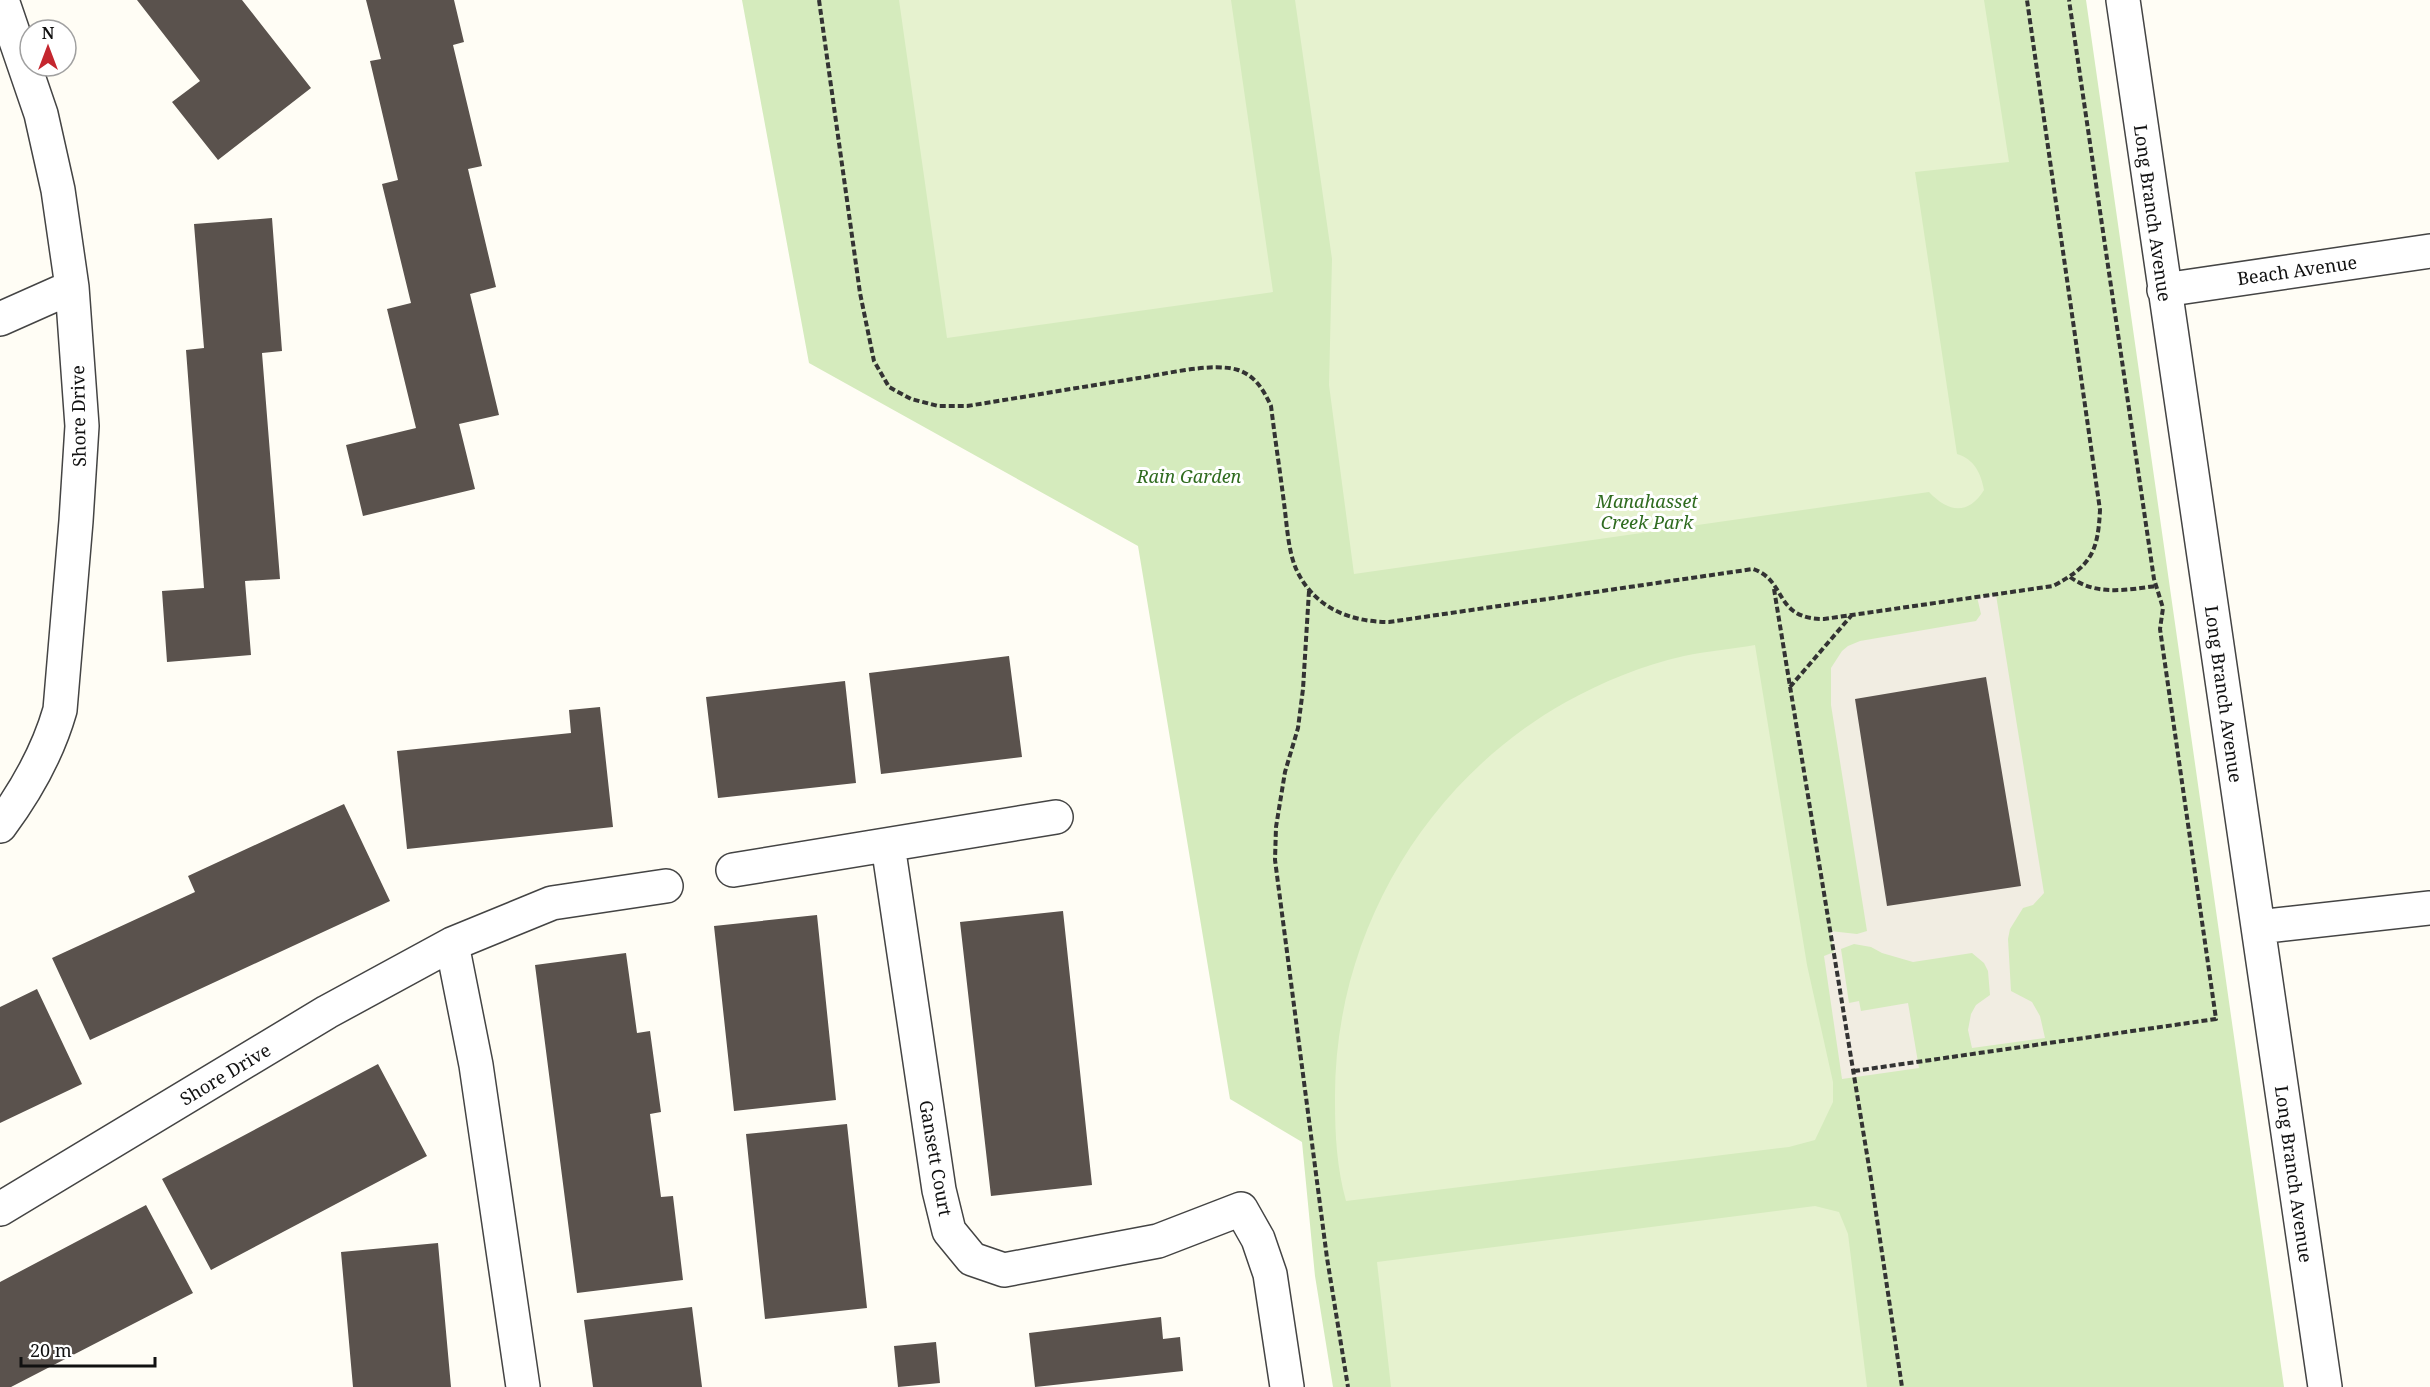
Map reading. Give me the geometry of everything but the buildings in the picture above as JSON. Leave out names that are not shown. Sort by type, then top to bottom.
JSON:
[{"type":"street","name":"Shore Drive","points":[[0,826],[21,798],[53,734],[60,711],[82,426],[72,286],[58,190],[41,114],[2,0]]},
{"type":"street","name":"Long Branch Avenue","points":[[2123,0],[2325,1387]]},
{"type":"street","name":"Beach Avenue","points":[[2164,290],[2430,251]]},
{"type":"street","points":[[0,319],[72,286]]},
{"type":"street","points":[[733,870],[1056,817]]},
{"type":"street","name":"Gansett Court","points":[[888,845],[939,1190],[949,1231],[972,1259],[1004,1270],[1084,1257],[1158,1241],[1240,1209],[1258,1239],[1270,1275],[1287,1387]]},
{"type":"street","name":"Shore Drive","points":[[0,1209],[327,1012],[452,944],[552,903],[666,886]]},
{"type":"street","points":[[2258,927],[2430,908]]},
{"type":"street","points":[[452,944],[476,1065],[523,1387]]},
{"type":"path","points":[[819,0],[860,293],[874,361],[889,387],[911,399],[938,406],[967,406],[1162,374],[1215,368],[1238,370],[1252,377],[1264,392],[1271,406],[1289,537],[1296,570],[1309,591],[1328,608],[1344,616],[1366,622],[1389,622],[1753,569],[1766,573],[1798,616],[1824,619],[2053,586],[2070,577],[2090,558],[2099,535],[2100,510],[2027,0]]},
{"type":"path","points":[[1854,1071],[2216,1019],[2160,629],[2163,608],[2156,586],[2069,0]]},
{"type":"path","points":[[2070,577],[2081,585],[2111,591],[2156,586]]},
{"type":"path","points":[[1773,585],[1854,1071],[1902,1387]]},
{"type":"path","points":[[1309,591],[1298,728],[1283,783],[1276,827],[1275,860],[1327,1258],[1348,1387]]},
{"type":"path","points":[[1790,687],[1851,615]]},
{"type":"green space","name":"Manahasset Creek Park","points":[[742,0],[2086,0],[2284,1387],[1333,1387],[1315,1276],[1302,1142],[1230,1099],[1138,546],[809,363]]},
{"type":"green space","points":[[899,0],[1231,0],[1273,292],[947,338]]},
{"type":"green space","points":[[1295,0],[1984,0],[2009,162],[1915,172],[1957,454],[1968,459],[1976,468],[1984,490],[1971,504],[1958,508],[1943,504],[1929,492],[1354,574],[1329,385],[1332,259]]},
{"type":"green space","points":[[1755,645],[1807,965],[1833,1082],[1833,1102],[1815,1140],[1789,1147],[1346,1201],[1337,1152],[1335,1102],[1338,1041],[1350,982],[1369,925],[1396,871],[1429,821],[1469,776],[1515,736],[1566,702],[1608,681],[1653,664],[1693,654]]},
{"type":"green space","points":[[1815,1206],[1839,1212],[1848,1234],[1867,1387],[1391,1387],[1377,1262]]},
{"type":"shaded area","points":[[1996,595],[2044,893],[2033,905],[2023,908],[2010,929],[2008,939],[2011,991],[2032,1002],[2040,1016],[2045,1038],[1972,1048],[1968,1030],[1971,1014],[1976,1005],[1990,995],[1988,971],[1984,963],[1972,953],[1913,962],[1882,953],[1871,947],[1854,944],[1841,949],[1849,1003],[1859,1001],[1861,1011],[1908,1003],[1919,1068],[1842,1079],[1824,956],[1834,952],[1830,931],[1857,934],[1867,931],[1831,705],[1831,668],[1842,651],[1860,641],[1976,621],[1981,614],[1977,597]]},
{"type":"park label","name":"Rain Garden","points":[[1189,476]]}]
